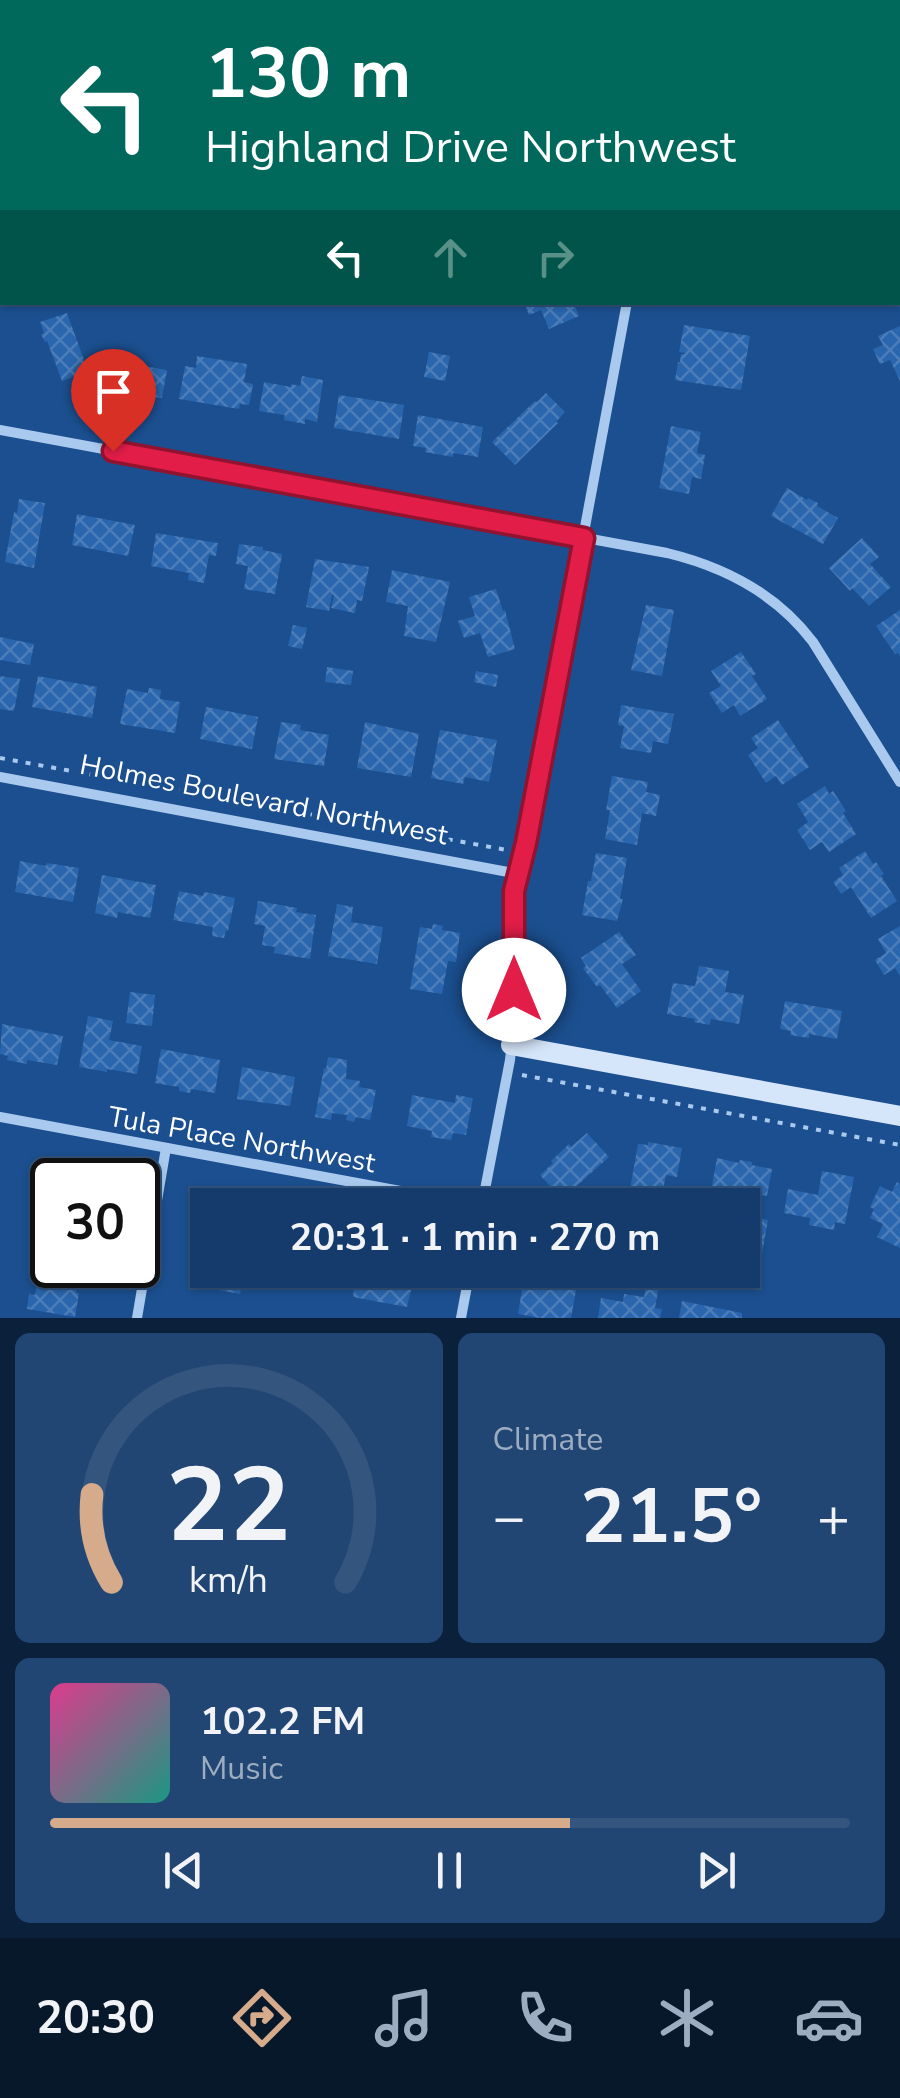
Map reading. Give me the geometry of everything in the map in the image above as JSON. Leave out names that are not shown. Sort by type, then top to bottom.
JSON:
[{"type":"street","points":[[483,1188],[508,1072],[514,1024],[514,891],[627,305]]},
{"type":"street","points":[[0,430],[702,562],[764,594],[800,625],[900,782]]},
{"type":"street","name":"Holmes Boulevard Northwest","points":[[0,777],[518,874]]},
{"type":"street","points":[[510,1045],[900,1116]]},
{"type":"street","name":"Tula Place Northwest","points":[[0,1117],[386,1188]]},
{"type":"street","points":[[137,1318],[166,1148]]},
{"type":"street","points":[[461,1318],[467,1288]]},
{"type":"path","points":[[0,758],[507,850]]},
{"type":"path","points":[[508,1072],[900,1145]]},
{"type":"building","points":[[525,305],[574,305],[579,316],[549,329],[541,310],[529,315]]},
{"type":"building","points":[[67,313],[88,371],[62,381],[41,334],[44,333],[40,322]]},
{"type":"building","points":[[684,325],[750,336],[741,390],[675,380],[681,354],[685,354],[679,352]]},
{"type":"building","points":[[900,326],[900,381],[890,360],[880,364],[873,349],[883,345],[878,336]]},
{"type":"building","points":[[429,352],[450,356],[445,381],[424,377]]},
{"type":"building","points":[[197,356],[247,364],[244,382],[253,384],[249,405],[240,404],[239,409],[179,399],[185,366],[196,368]]},
{"type":"building","points":[[103,359],[167,370],[162,398],[109,392],[110,389],[98,387]]},
{"type":"building","points":[[302,376],[323,380],[317,422],[305,419],[305,424],[284,420],[285,415],[259,411],[264,382],[300,386]]},
{"type":"building","points":[[546,393],[565,412],[515,465],[492,442]]},
{"type":"building","points":[[339,395],[404,405],[399,439],[334,428]]},
{"type":"building","points":[[418,415],[483,427],[478,457],[453,453],[453,457],[413,446]]},
{"type":"building","points":[[671,426],[701,432],[697,453],[705,455],[701,479],[692,477],[689,494],[659,488]]},
{"type":"building","points":[[787,488],[838,518],[823,544],[771,516]]},
{"type":"building","points":[[19,499],[45,503],[34,568],[5,562]]},
{"type":"building","points":[[77,514],[135,525],[128,556],[72,545]]},
{"type":"building","points":[[156,533],[218,543],[216,556],[209,555],[204,583],[188,580],[189,573],[151,566]]},
{"type":"building","points":[[862,538],[879,557],[870,564],[891,587],[869,606],[829,568]]},
{"type":"building","points":[[239,544],[282,554],[275,594],[244,589],[248,566],[236,564]]},
{"type":"building","points":[[315,559],[369,567],[362,601],[357,600],[355,613],[331,608],[334,595],[329,611],[306,607]]},
{"type":"building","points":[[392,570],[450,582],[436,642],[404,636],[408,606],[386,602]]},
{"type":"building","points":[[496,589],[515,649],[488,657],[480,633],[464,638],[458,621],[475,616],[469,597]]},
{"type":"building","points":[[646,605],[674,610],[662,676],[631,670]]},
{"type":"building","points":[[900,610],[900,656],[876,626]]},
{"type":"building","points":[[293,625],[307,628],[302,649],[288,646]]},
{"type":"building","points":[[0,637],[34,644],[30,665],[0,660]]},
{"type":"building","points":[[741,652],[767,699],[740,716],[734,705],[722,713],[709,693],[721,686],[711,671]]},
{"type":"building","points":[[327,667],[353,671],[351,685],[325,682]]},
{"type":"building","points":[[476,671],[498,675],[496,687],[474,682]]},
{"type":"building","points":[[0,676],[20,679],[14,711],[0,709]]},
{"type":"building","points":[[38,676],[97,687],[92,718],[32,707]]},
{"type":"building","points":[[149,688],[161,690],[160,699],[180,702],[175,733],[120,724],[127,689],[148,693]]},
{"type":"building","points":[[621,705],[674,714],[668,744],[653,741],[651,753],[620,748],[624,726],[618,725]]},
{"type":"building","points":[[206,707],[258,717],[252,749],[200,739]]},
{"type":"building","points":[[778,720],[809,767],[782,785],[776,776],[766,783],[748,755],[758,748],[751,738]]},
{"type":"building","points":[[281,722],[329,735],[324,766],[274,759]]},
{"type":"building","points":[[365,722],[419,734],[411,777],[357,768]]},
{"type":"building","points":[[440,730],[497,740],[489,782],[465,777],[463,784],[431,778]]},
{"type":"building","points":[[612,776],[648,782],[646,792],[660,795],[656,816],[642,813],[637,845],[605,839]]},
{"type":"building","points":[[825,786],[846,811],[843,813],[856,834],[829,852],[822,842],[810,850],[797,830],[808,822],[797,804]]},
{"type":"building","points":[[865,851],[884,874],[881,876],[897,901],[871,918],[851,887],[841,894],[833,882],[843,875],[839,868]]},
{"type":"building","points":[[596,853],[627,858],[617,921],[582,915]]},
{"type":"building","points":[[20,861],[79,868],[73,902],[15,892]]},
{"type":"building","points":[[102,875],[156,885],[150,918],[118,912],[117,918],[95,913]]},
{"type":"building","points":[[179,891],[235,898],[224,938],[212,936],[213,927],[173,920]]},
{"type":"building","points":[[258,901],[316,915],[310,959],[274,953],[275,947],[262,945],[265,926],[254,924]]},
{"type":"building","points":[[337,904],[353,907],[351,922],[383,927],[377,964],[328,956]]},
{"type":"building","points":[[433,924],[460,933],[456,962],[448,961],[442,994],[410,989],[420,927],[432,929]]},
{"type":"building","points":[[900,926],[900,976],[895,968],[884,975],[875,960],[886,953],[878,939]]},
{"type":"building","points":[[619,932],[636,955],[622,964],[641,991],[617,1008],[583,968],[586,966],[581,958]]},
{"type":"building","points":[[699,966],[729,971],[725,992],[744,995],[739,1024],[711,1019],[710,1025],[667,1014],[673,983],[695,986]]},
{"type":"building","points":[[130,992],[155,995],[152,1026],[126,1023]]},
{"type":"building","points":[[785,1001],[842,1011],[837,1039],[790,1035],[791,1031],[780,1029]]},
{"type":"building","points":[[88,1016],[113,1021],[109,1040],[142,1046],[137,1074],[79,1067]]},
{"type":"building","points":[[2,1024],[63,1036],[57,1065],[7,1060],[8,1056],[0,1054]]},
{"type":"building","points":[[161,1049],[220,1060],[215,1093],[191,1089],[190,1093],[155,1083]]},
{"type":"building","points":[[328,1057],[347,1060],[346,1079],[360,1081],[359,1087],[376,1090],[370,1120],[356,1117],[354,1122],[346,1120],[347,1115],[332,1113],[331,1120],[315,1117]]},
{"type":"building","points":[[242,1067],[295,1077],[290,1106],[237,1099]]},
{"type":"building","points":[[412,1095],[455,1103],[456,1095],[473,1098],[466,1135],[453,1133],[451,1140],[431,1137],[432,1131],[407,1126]]},
{"type":"building","points":[[587,1133],[609,1157],[574,1188],[552,1188],[540,1175],[569,1144],[571,1147]]},
{"type":"building","points":[[638,1144],[682,1148],[677,1177],[666,1175],[663,1188],[630,1188]]},
{"type":"building","points":[[717,1158],[772,1169],[767,1196],[760,1195],[760,1188],[712,1186]]},
{"type":"building","points":[[822,1171],[854,1177],[845,1224],[835,1222],[834,1230],[809,1225],[810,1218],[784,1213],[788,1189],[818,1195]]},
{"type":"building","points":[[897,1182],[900,1248],[877,1237],[883,1224],[870,1218],[874,1209],[870,1207],[880,1186],[892,1192]]},
{"type":"building","points":[[760,1218],[768,1220],[760,1254]]},
{"type":"building","points":[[36,1288],[77,1288],[75,1317],[27,1309],[29,1294],[35,1295]]},
{"type":"building","points":[[207,1288],[241,1288],[240,1294]]},
{"type":"building","points":[[354,1288],[412,1288],[407,1307],[353,1297]]},
{"type":"building","points":[[522,1288],[576,1288],[571,1318],[518,1314]]},
{"type":"building","points":[[646,1288],[658,1288],[655,1308],[662,1309],[660,1318],[598,1318],[601,1298],[623,1302],[624,1294],[644,1297]]},
{"type":"building","points":[[682,1301],[742,1313],[742,1318],[679,1318]]},
{"type":"route","points":[[113,451],[584,538],[514,891],[514,990]]}]
